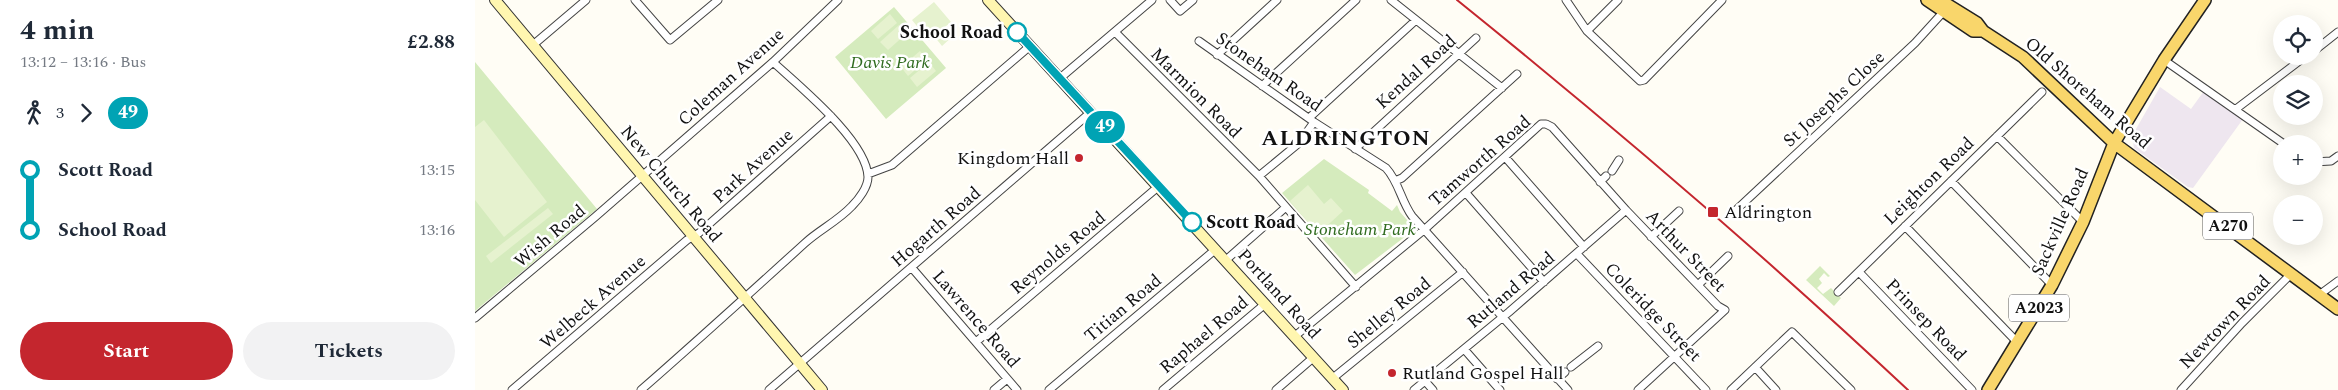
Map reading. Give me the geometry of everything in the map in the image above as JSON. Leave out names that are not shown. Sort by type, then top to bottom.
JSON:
[{"type":"main road","name":"Old Shoreham Road","points":[[1927,0],[1944,6],[1973,31],[1983,31],[2023,58],[2114,143],[2338,309]]},
{"type":"main road","name":"A2023","points":[[2114,143],[2165,60],[2205,0]]},
{"type":"main road","name":"Sackville Road","points":[[1988,390],[2019,343],[2052,285],[2083,222],[2114,143]]},
{"type":"street","name":"New Church Road","points":[[495,0],[822,390]]},
{"type":"street","points":[[533,45],[586,0]]},
{"type":"street","points":[[635,0],[670,40],[718,0]]},
{"type":"street","name":"Coleman Avenue","points":[[643,176],[773,62],[838,0]]},
{"type":"street","name":"Portland Road","points":[[988,0],[1227,260],[1343,390]]},
{"type":"street","points":[[1059,79],[1152,0]]},
{"type":"street","points":[[1170,0],[1180,12],[1193,0]]},
{"type":"street","points":[[1217,55],[1277,0]]},
{"type":"street","points":[[1262,86],[1356,0]]},
{"type":"street","points":[[1391,0],[1502,88]]},
{"type":"street","points":[[1566,0],[1587,31],[1640,81],[1644,80],[1722,0]]},
{"type":"street","points":[[1587,31],[1618,0]]},
{"type":"street","name":"St Josephs Close","points":[[1735,211],[1915,43],[1944,6]]},
{"type":"street","points":[[1259,176],[1299,143],[1311,120],[1416,20]]},
{"type":"street","name":"Marmion Road","points":[[1115,32],[1259,176],[1356,287]]},
{"type":"street","points":[[2323,44],[2338,32]]},
{"type":"street","name":"Kendal Road","points":[[1355,149],[1476,38]]},
{"type":"street","name":"Stoneham Road","points":[[1199,41],[1311,120],[1386,168],[1395,181],[1405,206],[1568,390]]},
{"type":"street","points":[[868,174],[892,165],[1030,46]]},
{"type":"street","points":[[2165,60],[2273,136]]},
{"type":"street","points":[[641,390],[810,238],[850,208],[865,189],[868,174],[856,147],[831,116],[773,62]]},
{"type":"street","points":[[2236,109],[2294,65]]},
{"type":"street","points":[[1395,181],[1402,178],[1517,74]]},
{"type":"street","name":"Leighton Road","points":[[1838,292],[2042,92]]},
{"type":"street","name":"Hogarth Road","points":[[769,390],[1091,112]]},
{"type":"street","name":"Park Avenue","points":[[693,236],[831,116]]},
{"type":"street","name":"Tamworth Road","points":[[1295,336],[1466,194],[1541,124],[1546,124]]},
{"type":"street","name":"Arthur Street","points":[[1546,124],[1603,179],[1626,210],[1651,237],[1718,306],[1725,310],[1675,357]]},
{"type":"street","points":[[1997,136],[2083,222]]},
{"type":"street","points":[[2323,161],[2331,161],[2338,156]]},
{"type":"street","points":[[1505,157],[1584,247]]},
{"type":"street","points":[[1612,171],[1619,160]]},
{"type":"street","name":"Wish Road","points":[[475,318],[643,176]]},
{"type":"street","points":[[1951,181],[2052,285]]},
{"type":"street","name":"Reynolds Road","points":[[976,342],[1159,186]]},
{"type":"street","points":[[1466,194],[1544,282]]},
{"type":"street","points":[[1227,260],[1286,207]]},
{"type":"street","name":"Rutland Road","points":[[1414,390],[1577,254],[1626,210]]},
{"type":"street","points":[[1651,237],[1679,210]]},
{"type":"street","points":[[1905,226],[2019,343]]},
{"type":"street","name":"Welbeck Avenue","points":[[512,390],[693,236]]},
{"type":"street","name":"Titian Road","points":[[1049,390],[1216,249]]},
{"type":"street","name":"Coleridge Street","points":[[1577,254],[1706,390]]},
{"type":"street","points":[[1698,285],[1728,256]]},
{"type":"street","name":"Lawrence Road","points":[[912,268],[1017,390]]},
{"type":"street","name":"Shelley Road","points":[[1333,378],[1463,272]]},
{"type":"street","name":"Prinsep Road","points":[[1859,272],[1972,390]]},
{"type":"street","name":"Newtown Road","points":[[2181,390],[2242,323],[2291,274]]},
{"type":"street","points":[[2319,295],[2338,280]]},
{"type":"street","name":"Raphael Road","points":[[1163,390],[1265,304]]},
{"type":"street","points":[[1731,390],[1792,332],[1851,390]]},
{"type":"street","points":[[1571,367],[1598,346]]},
{"type":"street","points":[[1464,349],[1500,390]]},
{"type":"street","points":[[1276,390],[1314,357]]},
{"type":"street","points":[[1638,390],[1675,357]]},
{"type":"street","points":[[1755,367],[1776,390]]},
{"type":"street","points":[[1557,379],[1565,372]]},
{"type":"street","points":[[994,390],[1007,379]]},
{"type":"street","points":[[1425,381],[1433,390]]},
{"type":"shaded area","points":[[2160,87],[2191,109],[2204,91],[2243,119],[2193,188],[2188,187],[2134,148],[2132,136]]},
{"type":"green space","points":[[934,2],[951,22],[945,27],[953,36],[942,46],[934,36],[929,41],[912,20]]},
{"type":"green space","name":"Davis Park","points":[[894,7],[946,68],[886,119],[835,57]]},
{"type":"green space","points":[[890,14],[897,23],[878,39],[871,31]]},
{"type":"green space","points":[[899,25],[906,34],[888,50],[880,42]]},
{"type":"green space","points":[[920,51],[927,60],[908,76],[901,67]]},
{"type":"green space","points":[[475,62],[597,209],[475,311]]},
{"type":"green space","points":[[929,62],[936,71],[917,87],[910,78]]},
{"type":"green space","points":[[484,120],[547,202],[504,237],[475,200],[475,127]]},
{"type":"green space","name":"Stoneham Park","points":[[1324,159],[1369,190],[1368,193],[1392,211],[1397,205],[1400,212],[1415,229],[1355,275],[1282,193]]},
{"type":"green space","points":[[1308,185],[1324,204],[1331,198],[1343,211],[1318,234],[1290,201]]},
{"type":"green space","points":[[548,208],[553,214],[491,263],[486,256]]},
{"type":"green space","points":[[1820,266],[1830,276],[1828,277],[1824,273],[1819,279],[1822,283],[1817,288],[1823,294],[1831,288],[1841,298],[1834,306],[1806,280]]},
{"type":"railway","points":[[1457,0],[1686,191],[1798,289],[1908,390]]},
{"type":"bus line","name":"49","points":[[1017,32],[1192,222]]},
{"type":"place","name":"School Road","points":[[1017,32]]},
{"type":"place","name":"Kingdom Hall","points":[[1079,158]]},
{"type":"place","name":"Aldrington","points":[[1713,212]]},
{"type":"place","name":"Scott Road","points":[[1192,222]]},
{"type":"place","name":"Rutland Gospel Hall","points":[[1392,373]]},
{"type":"district","name":"ALDRINGTON","points":[[1346,138]]}]
